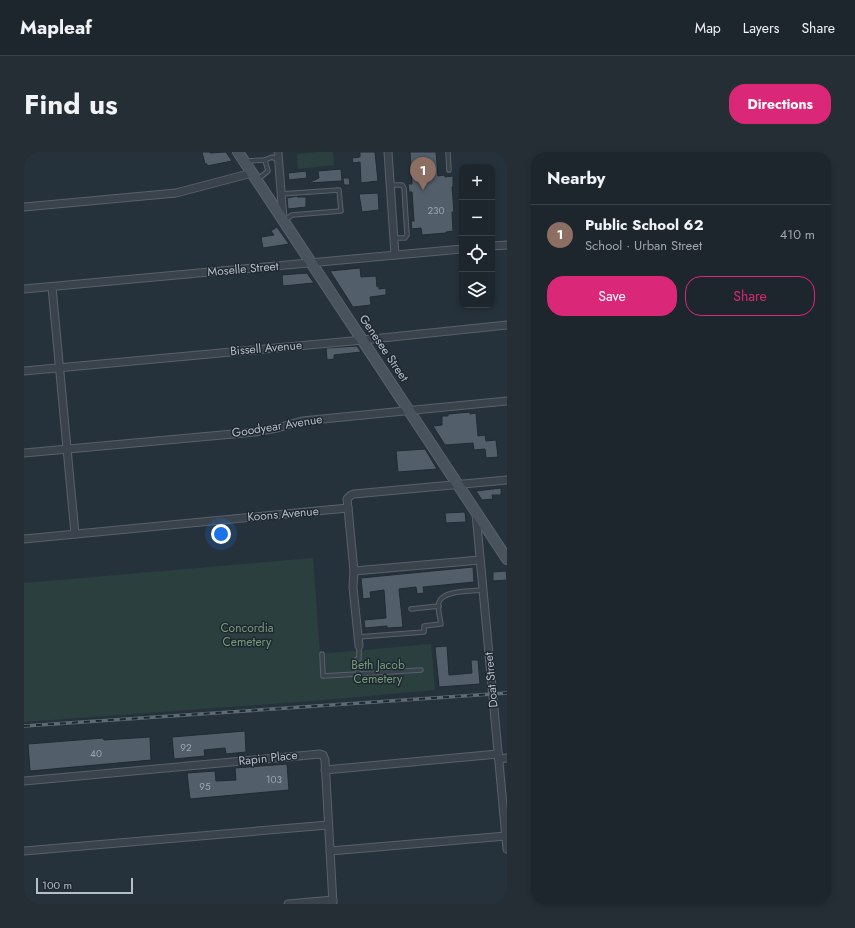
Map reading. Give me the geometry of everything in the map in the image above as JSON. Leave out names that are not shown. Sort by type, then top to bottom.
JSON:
[{"type":"main road","name":"Genesee Street","points":[[238,152],[507,558]]},
{"type":"street","points":[[278,152],[280,194],[284,220]]},
{"type":"street","points":[[388,152],[395,255]]},
{"type":"street","points":[[24,207],[176,193],[254,177]]},
{"type":"street","points":[[495,246],[507,245]]},
{"type":"street","name":"Moselle Street","points":[[24,289],[459,249]]},
{"type":"street","points":[[52,286],[75,534]]},
{"type":"street","name":"Bissell Avenue","points":[[24,370],[362,340],[507,325]]},
{"type":"street","name":"Goodyear Avenue","points":[[24,454],[255,432],[302,421],[507,401]]},
{"type":"street","points":[[358,648],[353,586],[354,571],[347,499],[354,494],[507,480]]},
{"type":"street","name":"Koons Avenue","points":[[24,539],[348,508]]},
{"type":"street","name":"Doat Street","points":[[476,511],[507,849]]},
{"type":"street","points":[[354,571],[480,560]]},
{"type":"street","name":"Rapin Place","points":[[24,781],[317,754],[324,757],[325,770]]},
{"type":"street","points":[[288,904],[333,902],[325,770],[498,757],[507,758]]},
{"type":"street","points":[[24,851],[328,825]]},
{"type":"street","points":[[330,851],[506,838]]},
{"type":"lane","points":[[448,152],[449,170]]},
{"type":"lane","points":[[244,161],[265,160],[272,157],[278,160]]},
{"type":"lane","points":[[254,177],[268,171],[265,160]]},
{"type":"lane","points":[[390,185],[404,186],[408,235],[406,237],[394,238]]},
{"type":"lane","points":[[280,194],[339,190],[341,211],[292,215],[284,220]]},
{"type":"lane","points":[[358,637],[424,632],[424,626],[441,624],[439,602],[443,597],[449,593],[483,590]]},
{"type":"lane","points":[[411,609],[439,606]]},
{"type":"lane","points":[[358,648],[359,659],[356,659],[358,674]]},
{"type":"lane","points":[[322,654],[323,676],[421,670]]},
{"type":"green space","points":[[333,152],[334,165],[298,169],[297,154]]},
{"type":"green space","name":"Concordia Cemetery","points":[[313,558],[320,654],[431,644],[435,690],[324,700],[24,722],[24,583]]},
{"type":"building","points":[[202,152],[226,152],[232,161],[207,166],[207,164],[205,164]]},
{"type":"building","points":[[360,152],[375,152],[378,181],[361,183],[360,162],[353,163],[352,158],[360,157]]},
{"type":"building","points":[[410,152],[436,152],[438,176],[453,176],[453,231],[422,235],[421,228],[412,229],[411,221],[414,221],[412,192],[409,192],[408,184],[412,184]]},
{"type":"building","points":[[341,169],[342,181],[308,183],[319,178],[318,171]]},
{"type":"building","points":[[306,171],[307,178],[289,180],[288,173]]},
{"type":"building","points":[[343,178],[349,178],[350,185],[344,185]]},
{"type":"building","points":[[378,193],[379,210],[362,212],[359,194]]},
{"type":"building","points":[[297,196],[306,197],[306,207],[288,209],[287,198]]},
{"type":"building","points":[[277,227],[289,244],[263,248],[261,237],[274,235],[271,231]]},
{"type":"building","points":[[360,268],[361,277],[376,276],[377,287],[379,286],[379,289],[386,288],[386,295],[370,297],[371,305],[353,307],[330,271]]},
{"type":"building","points":[[307,273],[314,283],[283,286],[282,275]]},
{"type":"building","points":[[357,346],[361,352],[334,355],[334,359],[327,360],[326,348]]},
{"type":"building","points":[[470,412],[470,414],[476,413],[478,436],[485,435],[486,441],[496,440],[498,457],[486,458],[485,449],[474,450],[473,443],[445,445],[433,426],[442,425],[442,416]]},
{"type":"building","points":[[425,449],[437,469],[398,472],[396,451]]},
{"type":"building","points":[[501,488],[501,495],[492,495],[493,499],[482,500],[476,491]]},
{"type":"building","points":[[465,512],[466,522],[446,523],[445,513]]},
{"type":"building","points":[[473,567],[474,582],[423,587],[424,593],[417,594],[416,587],[399,589],[403,627],[387,628],[387,626],[365,628],[364,620],[386,618],[384,590],[370,592],[371,598],[363,599],[361,578]]},
{"type":"building","points":[[506,571],[507,580],[493,581],[493,572]]},
{"type":"building","points":[[447,646],[449,675],[472,673],[471,660],[478,660],[480,684],[439,687],[435,647]]},
{"type":"building","points":[[245,731],[246,752],[226,754],[225,748],[204,750],[205,756],[174,759],[172,737]]},
{"type":"building","points":[[150,737],[151,760],[30,771],[28,744],[103,738],[104,740]]},
{"type":"building","points":[[287,764],[289,790],[190,799],[187,773],[215,771],[216,781],[236,780],[235,768]]},
{"type":"railway","points":[[24,726],[507,693]]},
{"type":"place","name":"Public School 62","points":[[423,190]]},
{"type":"park label","name":"Beth Jacob Cemetery","points":[[378,672]]}]
